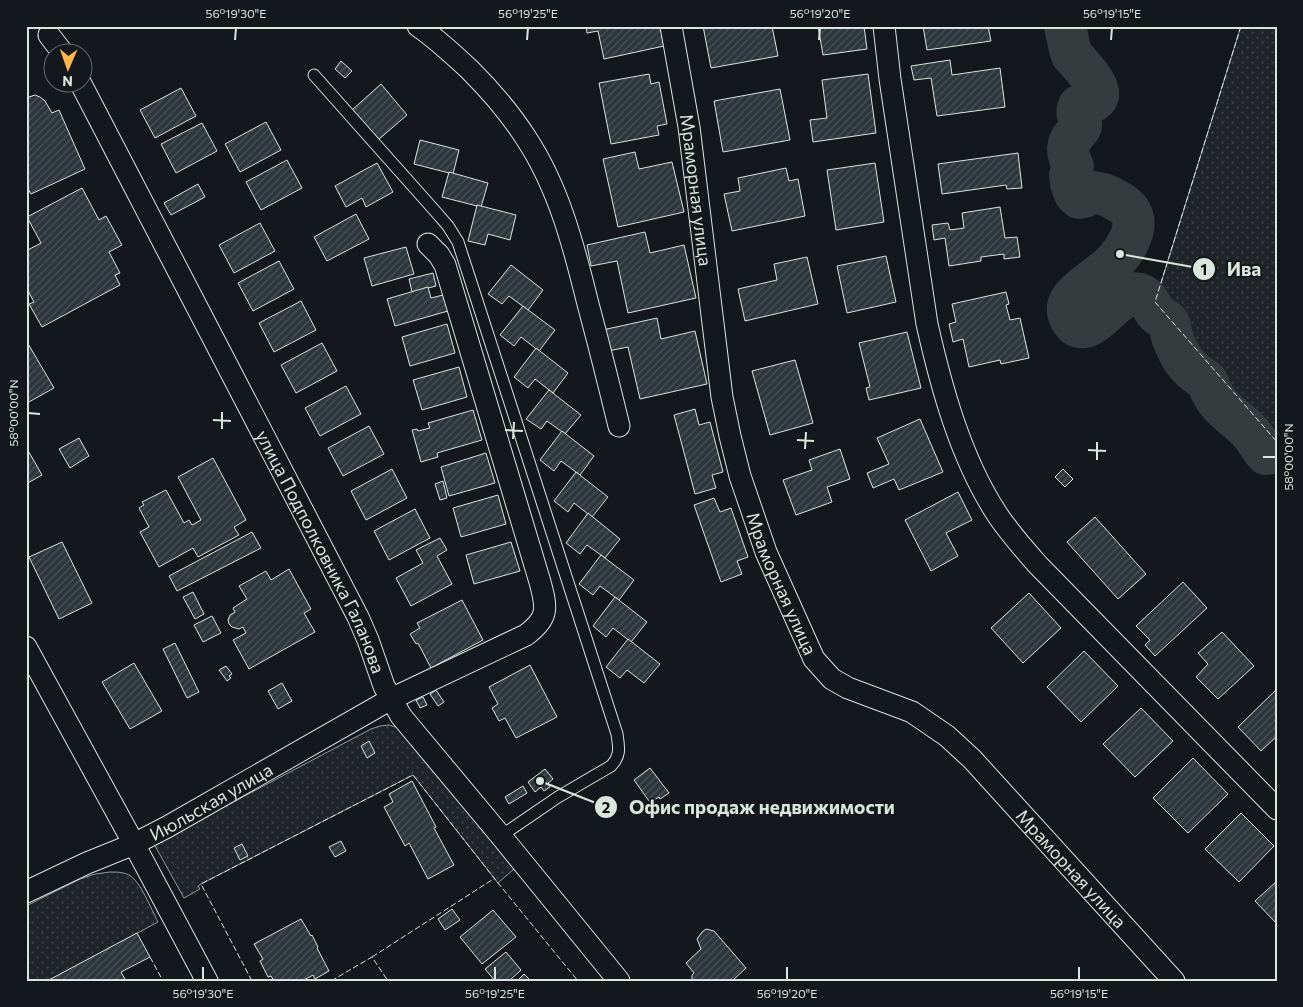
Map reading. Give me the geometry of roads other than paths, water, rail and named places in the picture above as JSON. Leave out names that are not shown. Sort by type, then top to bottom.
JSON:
[{"type":"street","points":[[418,26],[456,56],[500,102],[527,139],[545,172],[562,210],[573,244],[619,426]]},
{"type":"street","name":"Мраморная улица","points":[[671,26],[690,127],[722,397],[730,436],[740,476],[766,552],[814,659],[832,679],[848,688],[912,712],[947,736],[972,759],[1174,981]]},
{"type":"street","points":[[884,26],[890,79],[929,332],[948,404],[967,455],[986,495],[1014,538],[1038,565],[1277,809]]},
{"type":"street","points":[[49,35],[54,42]]},
{"type":"street","name":"улица Подполковника Галанова","points":[[85,92],[358,618],[384,686],[401,716],[619,981]]},
{"type":"street","name":"Июльская улица","points":[[26,892],[87,863],[134,844],[167,827],[391,699],[526,635],[542,621],[545,604],[540,582],[445,265],[439,255],[428,244]]},
{"type":"street","points":[[26,647],[134,844],[206,981]]},
{"type":"lane","points":[[314,74],[448,226],[458,242],[616,734],[619,752],[611,766],[501,836]]},
{"type":"waterway","points":[[1065,26],[1072,55],[1090,76],[1097,88],[1098,94],[1096,100],[1079,106],[1078,109],[1081,126],[1068,146],[1073,167],[1070,176],[1071,183],[1075,194],[1079,198],[1084,197],[1089,192],[1107,195],[1124,205],[1133,219],[1131,236],[1122,253],[1110,266],[1076,293],[1071,300],[1068,305],[1070,319],[1075,325],[1083,327],[1092,324],[1128,295],[1137,293],[1146,298],[1157,314],[1169,324],[1173,339],[1183,360],[1207,381],[1210,390],[1220,405],[1247,429],[1266,454],[1277,450]]},
{"type":"place","name":"Ива","points":[[1120,254]]},
{"type":"place","name":"Офис продаж недвижимости","points":[[540,781]]}]
